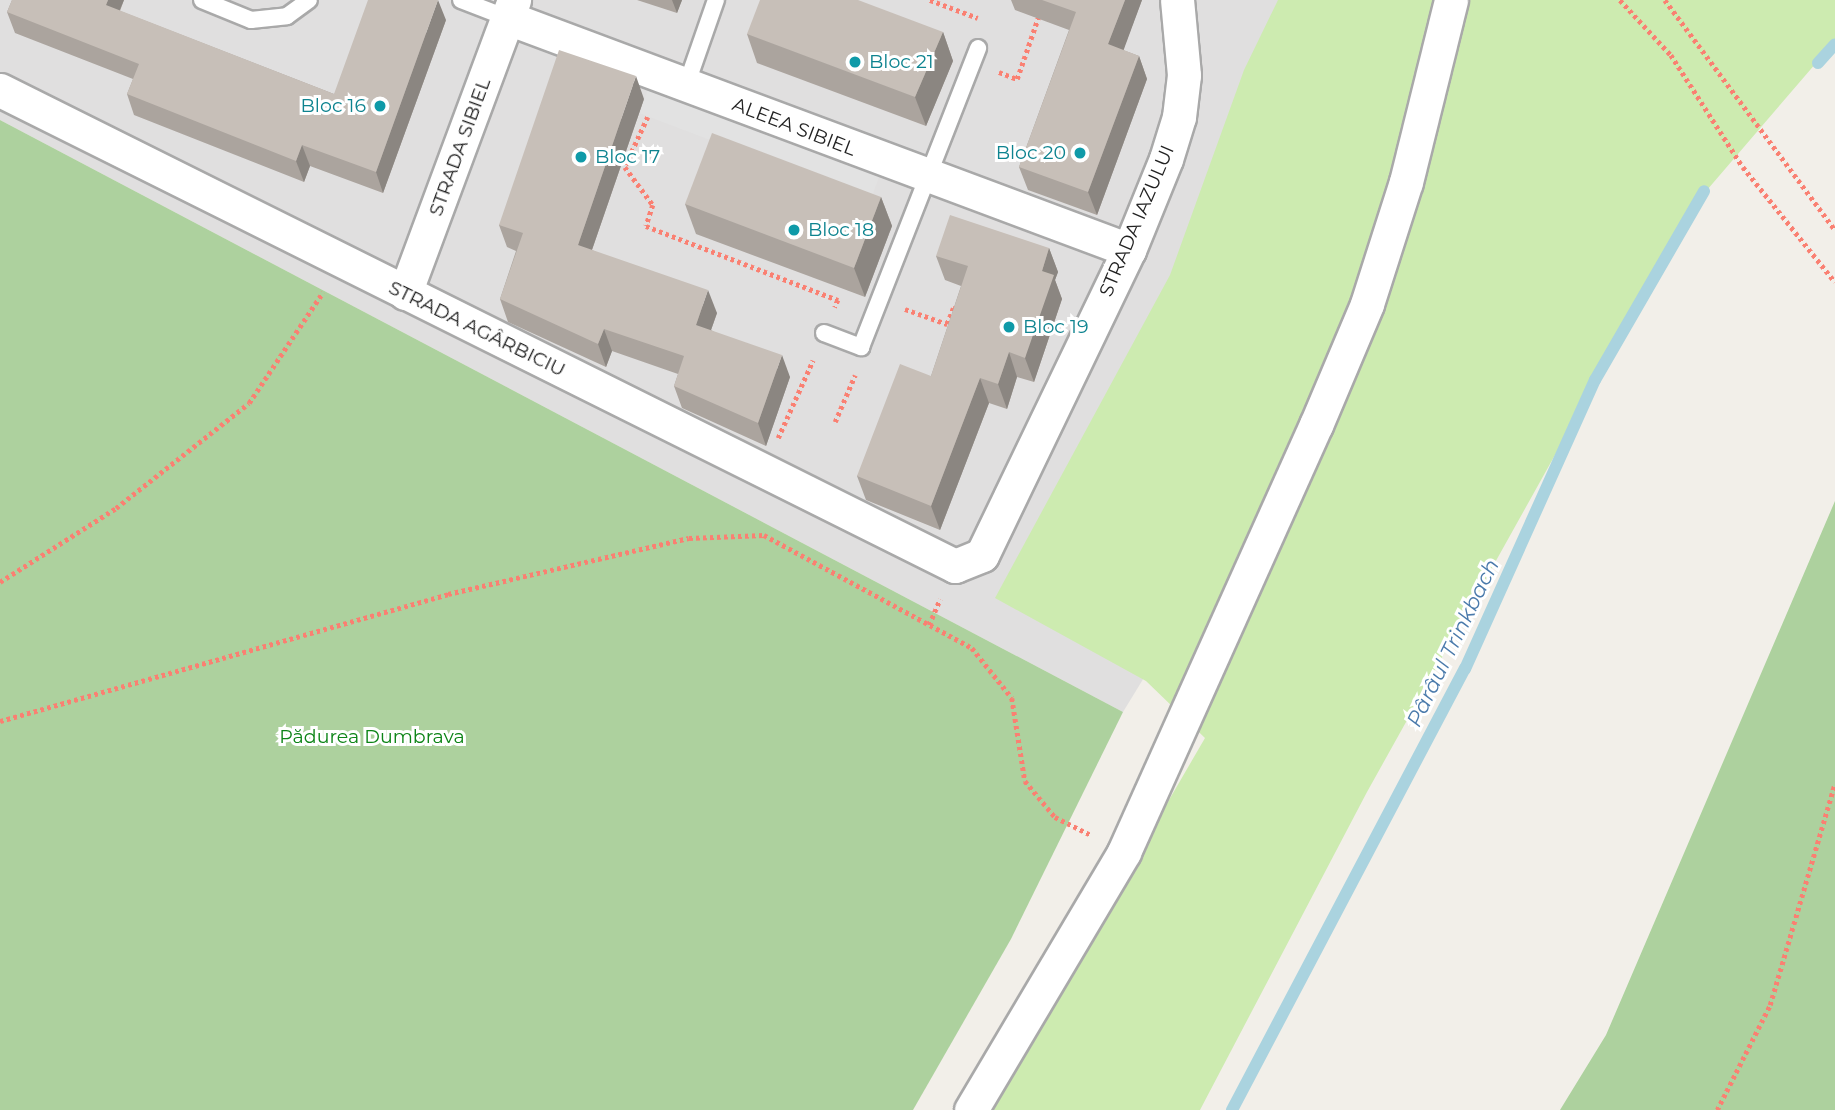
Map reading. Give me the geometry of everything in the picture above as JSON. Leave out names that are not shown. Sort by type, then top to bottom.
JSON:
[{"type":"street","name":"STRADA IAZULUI","points":[[955,566],[982,555],[1129,250],[1179,117],[1184,75],[1177,0]]},
{"type":"street","points":[[971,1110],[1124,852],[1229,625],[1367,304],[1406,182],[1451,0]]},
{"type":"street","name":"ALEEA SIBIEL","points":[[511,9],[686,86],[1129,250]]},
{"type":"street","name":"STRADA SIBIEL","points":[[405,293],[511,9]]},
{"type":"street","name":"STRADA AGÂRBICIU","points":[[0,90],[955,566]]},
{"type":"lane","points":[[202,0],[251,20],[287,16],[309,0]]},
{"type":"lane","name":"ALEEA SIBIEL","points":[[461,0],[511,9]]},
{"type":"lane","points":[[686,86],[716,0]]},
{"type":"lane","points":[[824,333],[861,347],[978,48]]},
{"type":"path","points":[[1620,0],[1671,55],[1744,167],[1835,282]]},
{"type":"path","points":[[1665,0],[1835,230]]},
{"type":"path","points":[[648,117],[625,167],[653,205],[646,226],[838,300],[764,471]]},
{"type":"path","points":[[0,582],[116,508],[249,403],[343,262]]},
{"type":"path","points":[[897,307],[947,324],[953,308],[970,313]]},
{"type":"path","points":[[0,721],[448,594],[690,538],[764,535],[972,648],[1012,698],[1025,780],[1055,817],[1124,852]]},
{"type":"path","points":[[1717,1110],[1770,1005],[1835,783]]},
{"type":"shaded area","points":[[0,0],[1382,0],[1175,627],[1123,712],[0,120]]},
{"type":"shaded area","points":[[654,74],[885,161],[870,201],[639,113]]},
{"type":"green space","points":[[1278,0],[1835,0],[1835,41],[1695,204],[1367,792],[1200,1110],[989,1110],[1205,738],[1146,681],[995,598],[1170,275],[1244,70]]},
{"type":"green space","name":"Pădurea Dumbrava","points":[[0,120],[1123,712],[1011,939],[913,1110],[0,1110]]},
{"type":"green space","points":[[1835,501],[1835,1110],[1560,1110],[1606,1035]]},
{"type":"building","points":[[12,0],[108,0],[106,5],[334,94],[368,0],[438,0],[376,172],[302,145],[296,161],[127,94],[139,64],[7,12]]},
{"type":"building","points":[[760,0],[858,0],[943,32],[915,97],[747,34]]},
{"type":"building","points":[[1042,0],[1125,0],[1108,44],[1139,56],[1088,192],[1019,167],[1076,12]]},
{"type":"building","points":[[559,50],[636,76],[578,245],[708,290],[696,325],[782,355],[758,423],[674,386],[684,356],[604,329],[598,344],[500,299],[523,233],[499,225]]},
{"type":"building","name":"Bloc 18","points":[[712,133],[881,197],[854,268],[685,204]]},
{"type":"building","points":[[950,215],[1049,248],[1042,271],[1054,275],[1025,358],[1009,352],[998,384],[980,378],[931,506],[857,476],[900,364],[931,376],[968,266],[936,256]]},
{"type":"waterway","name":"Pârâul Trinkbach","points":[[1818,63],[1835,44]]},
{"type":"waterway","name":"Pârâul Trinkbach","points":[[1232,1110],[1465,669],[1595,380],[1704,191]]},
{"type":"place","name":"Bloc 21","points":[[855,62]]},
{"type":"place","name":"Bloc 16","points":[[380,106]]},
{"type":"place","name":"Bloc 20","points":[[1080,153]]},
{"type":"place","name":"Bloc 17","points":[[581,157]]},
{"type":"place","name":"Bloc 18","points":[[794,230]]},
{"type":"place","name":"Bloc 19","points":[[1009,327]]}]
